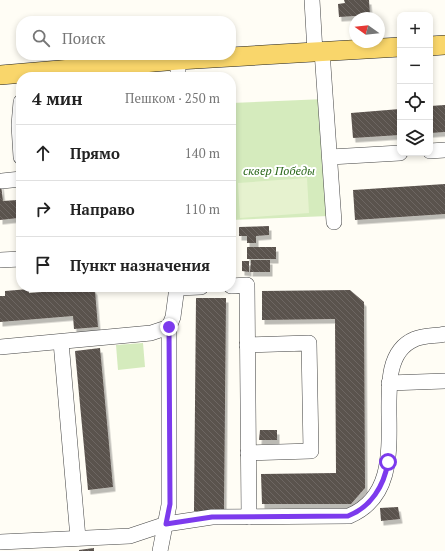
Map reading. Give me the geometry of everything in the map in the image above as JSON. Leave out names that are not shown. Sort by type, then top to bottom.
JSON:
[{"type":"main road","points":[[433,46],[445,45]]},
{"type":"main road","points":[[103,72],[178,68],[319,52],[397,47]]},
{"type":"main road","points":[[0,75],[16,76]]},
{"type":"main road","points":[[0,89],[16,82]]},
{"type":"street","points":[[312,0],[330,157],[334,222]]},
{"type":"street","points":[[433,151],[445,150]]},
{"type":"street","points":[[330,157],[397,153]]},
{"type":"street","points":[[2,181],[16,180]]},
{"type":"street","points":[[0,260],[16,259]]},
{"type":"street","points":[[236,286],[247,285],[249,517]]},
{"type":"street","points":[[160,551],[170,504],[169,327],[173,317],[176,292]]},
{"type":"street","points":[[0,347],[151,333],[169,327]]},
{"type":"street","points":[[0,542],[130,536],[165,530],[212,517],[348,516],[358,512],[376,495],[386,474],[389,383],[396,356],[403,347],[415,339],[445,334]]},
{"type":"street","points":[[61,342],[78,538]]},
{"type":"street","points":[[247,345],[309,343],[311,451],[248,453]]},
{"type":"street","points":[[389,383],[445,381]]},
{"type":"street","points":[[165,530],[169,551]]},
{"type":"green space","name":"сквер Победы","points":[[325,99],[329,216],[236,220],[236,103]]},
{"type":"green space","points":[[307,178],[309,213],[240,218],[238,183]]},
{"type":"green space","points":[[143,343],[145,367],[118,370],[116,345]]},
{"type":"building","points":[[344,0],[369,0],[370,12],[349,12],[349,16],[339,17],[338,4],[345,3]]},
{"type":"building","points":[[445,105],[445,132],[433,133],[433,106]]},
{"type":"building","points":[[397,109],[397,135],[353,138],[351,113]]},
{"type":"building","points":[[0,176],[3,201],[16,200],[16,218],[0,220]]},
{"type":"building","points":[[445,184],[445,214],[355,220],[353,190]]},
{"type":"building","points":[[269,226],[269,235],[256,236],[256,243],[247,243],[247,236],[239,236],[239,227]]},
{"type":"building","points":[[247,247],[276,247],[276,259],[247,259]]},
{"type":"building","points":[[251,260],[270,260],[270,272],[250,272]]},
{"type":"building","points":[[242,261],[249,261],[249,272],[242,271]]},
{"type":"building","points":[[16,290],[16,292],[95,292],[98,327],[74,329],[73,316],[0,322],[0,296],[5,296],[5,291]]},
{"type":"building","points":[[350,290],[364,302],[365,488],[351,504],[262,504],[261,474],[336,473],[335,319],[262,320],[262,291]]},
{"type":"building","points":[[196,298],[226,298],[224,511],[194,511]]},
{"type":"building","points":[[100,348],[113,487],[88,490],[75,351]]},
{"type":"building","points":[[260,430],[277,430],[277,440],[259,440]]},
{"type":"building","points":[[398,507],[400,519],[381,521],[380,508]]},
{"type":"building","points":[[94,548],[94,551],[79,551],[79,550]]},
{"type":"route","points":[[169,327],[170,504],[166,524],[212,517],[348,516],[358,512],[376,495],[386,474],[388,462]]}]
